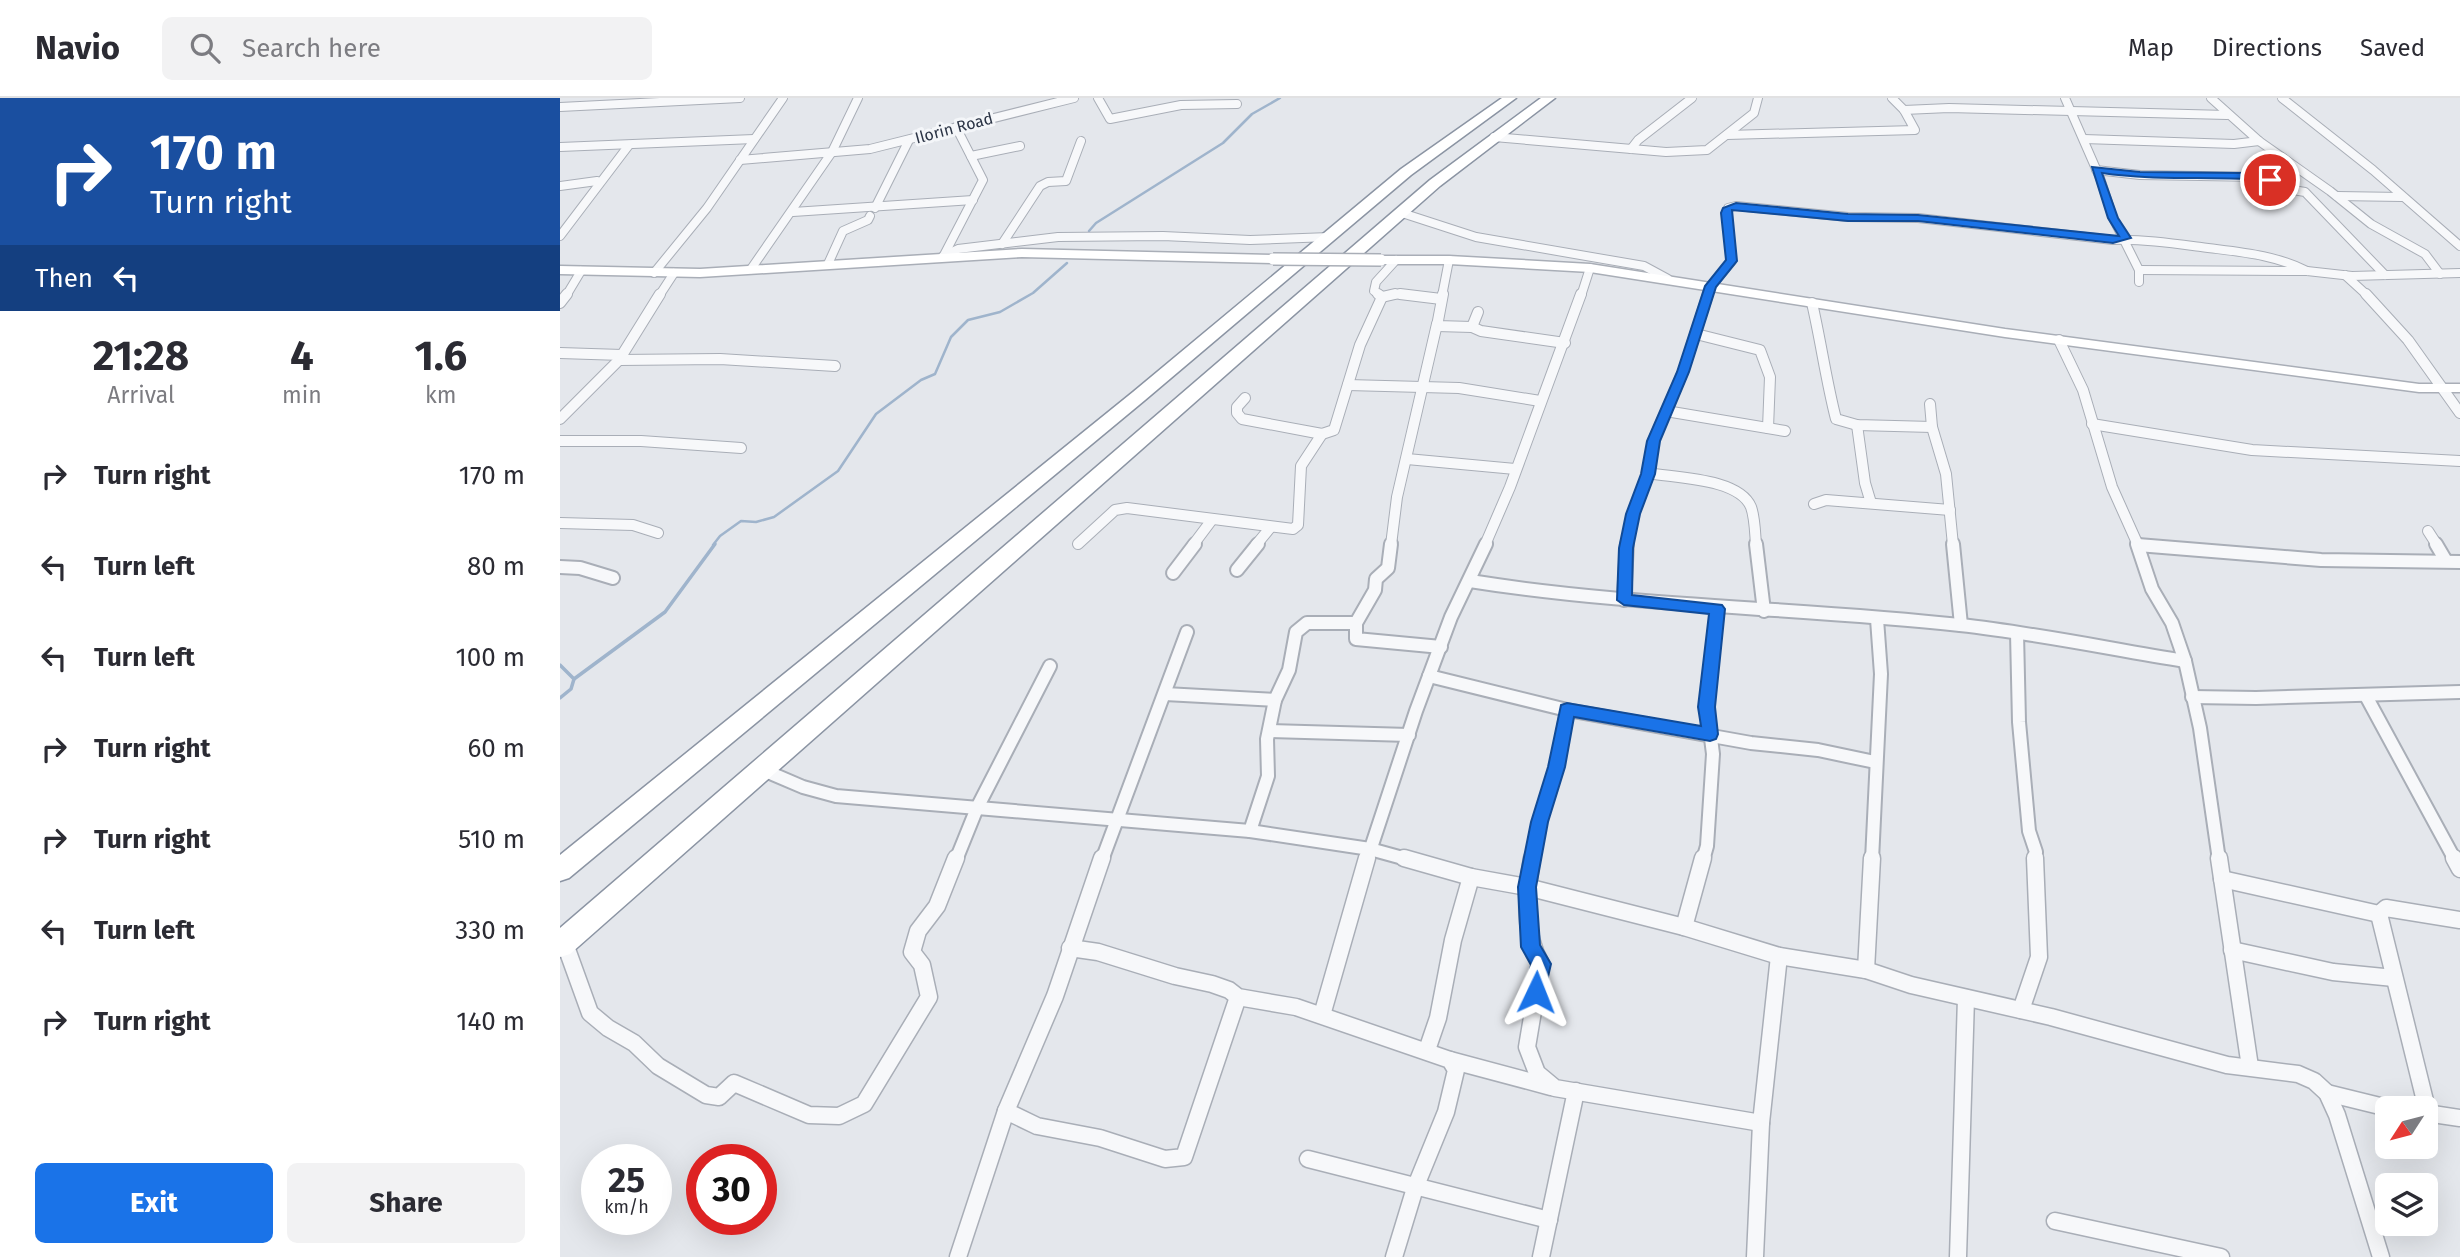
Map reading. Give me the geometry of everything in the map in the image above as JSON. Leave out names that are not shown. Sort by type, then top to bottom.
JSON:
[{"type":"highway","points":[[560,870],[1406,172],[1510,98]]},
{"type":"highway","points":[[562,943],[1402,213],[1494,136],[1549,98]]},
{"type":"main road","points":[[560,270],[674,273],[943,256],[1062,253],[1273,259],[1449,260],[1590,268],[2059,340],[2303,374],[2444,389],[2460,388]]},
{"type":"street","points":[[560,107],[598,101],[740,98]]},
{"type":"street","points":[[654,273],[707,208],[783,98]]},
{"type":"street","points":[[751,269],[832,152],[858,98]]},
{"type":"street","points":[[1098,98],[1110,118],[1115,119],[1182,102],[1237,104]]},
{"type":"street","points":[[1631,149],[1637,140],[1692,98]]},
{"type":"street","points":[[1494,136],[1666,152],[1707,150],[1754,113],[1758,98]]},
{"type":"street","points":[[1727,135],[1915,130],[1904,110],[1892,98]]},
{"type":"street","points":[[2065,98],[2084,139],[2113,218],[2139,270],[2139,282]]},
{"type":"street","points":[[2211,98],[2259,141],[2371,224],[2425,254],[2440,274]]},
{"type":"street","points":[[2281,98],[2373,170],[2460,246]]},
{"type":"street","name":"Ilorin Road","points":[[832,152],[870,149],[1069,99]]},
{"type":"street","points":[[1904,110],[2227,115]]},
{"type":"street","points":[[943,256],[983,180],[972,164],[971,156],[956,127]]},
{"type":"street","points":[[560,147],[754,139]]},
{"type":"street","points":[[2084,139],[2234,144],[2259,141]]},
{"type":"street","points":[[875,208],[909,140]]},
{"type":"street","points":[[1002,244],[1040,186],[1048,182],[1066,181],[1082,141]]},
{"type":"street","points":[[560,236],[583,207],[597,181],[629,145]]},
{"type":"street","points":[[971,156],[1020,146]]},
{"type":"street","points":[[740,160],[832,152]]},
{"type":"street","points":[[2096,170],[2140,175],[2260,177],[2287,189],[2305,192],[2402,197]]},
{"type":"street","points":[[560,186],[597,181]]},
{"type":"street","points":[[2305,192],[2385,275]]},
{"type":"street","points":[[793,212],[973,200]]},
{"type":"street","points":[[1624,600],[1628,537],[1633,514],[1648,474],[1653,441],[1696,334],[1711,286],[1732,261],[1726,213],[1728,208],[1736,206],[1848,218],[1918,218],[2102,239],[2125,238],[2264,255],[2287,261],[2306,271]]},
{"type":"street","points":[[1402,213],[1450,230],[1511,245],[1644,266],[1668,279]]},
{"type":"street","points":[[828,264],[843,231],[866,221],[870,216]]},
{"type":"street","points":[[943,256],[958,249],[1058,237],[1163,236],[1250,240],[1329,237]]},
{"type":"street","points":[[1396,260],[1376,282],[1374,291],[1382,297],[1412,295],[1441,299]]},
{"type":"street","points":[[1441,647],[1356,639],[1356,623],[1375,590],[1376,579],[1388,568],[1397,498],[1424,387],[1449,260]]},
{"type":"street","points":[[1322,1015],[1370,849],[1429,676],[1565,343],[1590,268]]},
{"type":"street","points":[[2139,270],[2306,271],[2346,275],[2460,273]]},
{"type":"street","points":[[560,303],[581,271]]},
{"type":"street","points":[[560,419],[620,358],[674,273]]},
{"type":"street","points":[[2346,275],[2418,352],[2460,413]]},
{"type":"street","points":[[1245,398],[1237,407],[1237,413],[1242,419],[1322,434],[1334,429],[1360,345],[1382,297]]},
{"type":"street","points":[[1812,303],[1825,361],[1824,372],[1836,419],[1857,425],[1932,427]]},
{"type":"street","points":[[1472,327],[1478,312]]},
{"type":"street","points":[[1437,324],[1472,327],[1481,331],[1565,343]]},
{"type":"street","points":[[1696,334],[1760,350],[1768,366],[1771,405],[1768,428]]},
{"type":"street","points":[[2059,340],[2083,390],[2112,487],[2138,545],[2152,589],[2172,623],[2185,661],[2200,729],[2250,1067]]},
{"type":"street","points":[[560,353],[620,358],[720,359],[835,366]]},
{"type":"street","points":[[1348,385],[1459,388],[1540,401]]},
{"type":"street","points":[[1930,404],[1932,427],[1946,474],[1961,625]]},
{"type":"street","points":[[1666,411],[1785,431]]},
{"type":"street","points":[[2092,424],[2252,450],[2460,461]]},
{"type":"street","points":[[1857,425],[1871,503]]},
{"type":"street","points":[[1078,544],[1115,510],[1137,509],[1293,529],[1298,525],[1301,466],[1322,434]]},
{"type":"street","points":[[560,441],[641,441],[741,448]]},
{"type":"street","points":[[1407,459],[1515,469]]},
{"type":"street","points":[[1648,474],[1726,487],[1742,494],[1752,509],[1764,611]]},
{"type":"street","points":[[1814,504],[1826,500],[1950,510]]},
{"type":"street","points":[[1173,573],[1211,520]]},
{"type":"street","points":[[560,523],[633,525],[658,533]]},
{"type":"street","points":[[1237,570],[1270,528]]},
{"type":"street","points":[[2428,531],[2446,561]]},
{"type":"street","points":[[2138,545],[2321,560],[2460,562]]},
{"type":"street","points":[[560,567],[580,568],[613,579]]},
{"type":"street","points":[[1470,581],[1550,594],[1717,609],[1961,625],[2185,661]]},
{"type":"street","points":[[1684,927],[1707,846],[1713,754],[1707,707],[1717,609]]},
{"type":"street","points":[[1866,970],[1874,834],[1875,762],[1882,690],[1882,651],[1877,619]]},
{"type":"street","points":[[1250,831],[1268,776],[1267,739],[1275,700],[1289,670],[1296,632],[1301,625],[1317,622],[1356,623]]},
{"type":"street","points":[[958,1257],[1006,1111],[1055,996],[1116,818],[1187,632]]},
{"type":"street","points":[[2017,633],[2019,722],[2029,831],[2036,852],[2034,872],[2039,957],[2021,1010]]},
{"type":"street","points":[[562,943],[590,1013],[608,1028],[634,1042],[658,1066],[706,1095],[719,1097],[734,1083],[809,1115],[839,1116],[864,1104],[929,997],[922,965],[912,952],[918,930],[937,906],[977,808],[1050,666]]},
{"type":"street","points":[[1429,676],[1567,710],[1751,743],[1818,750],[1875,762]]},
{"type":"street","points":[[2192,697],[2366,696],[2460,692]]},
{"type":"street","points":[[1165,694],[1275,700]]},
{"type":"street","points":[[2366,696],[2455,848],[2460,869]]},
{"type":"street","points":[[1555,1088],[1536,1073],[1527,1046],[1541,964],[1531,947],[1527,887],[1539,822],[1557,767],[1567,710]]},
{"type":"street","points":[[1270,731],[1409,735]]},
{"type":"street","points":[[761,769],[803,787],[836,796],[1250,831],[1370,849],[1471,877],[1527,887],[1684,927],[1779,956],[1866,970],[1912,985],[2021,1010],[2227,1065],[2298,1074],[2314,1081],[2326,1093],[2337,1115],[2381,1257]]},
{"type":"street","points":[[1427,1050],[1438,1018],[1453,940],[1471,877]]},
{"type":"street","points":[[2222,879],[2379,914]]},
{"type":"street","points":[[2379,914],[2386,908],[2460,920]]},
{"type":"street","points":[[2379,914],[2423,1096]]},
{"type":"street","points":[[1070,948],[1098,952],[1175,976],[1212,984],[1238,997],[1279,1003],[1322,1015],[1450,1060],[1555,1088],[1761,1123]]},
{"type":"street","points":[[2232,950],[2333,972],[2394,978]]},
{"type":"street","points":[[1755,1257],[1761,1123],[1779,956]]},
{"type":"street","points":[[1006,1111],[1037,1126],[1100,1138],[1165,1159],[1184,1157],[1238,997]]},
{"type":"street","points":[[1958,1257],[1966,998]]},
{"type":"street","points":[[1394,1257],[1415,1188],[1446,1112],[1456,1070],[1450,1060]]},
{"type":"street","points":[[1541,1257],[1576,1091]]},
{"type":"street","points":[[2326,1093],[2375,1105]]},
{"type":"street","points":[[2438,1115],[2460,1118]]},
{"type":"street","points":[[1308,1159],[1549,1220]]},
{"type":"street","points":[[2054,1221],[2221,1257]]},
{"type":"waterway","points":[[1089,231],[1096,223],[1223,143],[1252,114],[1280,98]]},
{"type":"waterway","points":[[713,545],[720,536],[741,521],[756,522],[774,517],[838,471],[876,414],[921,380],[935,374],[951,337],[968,320],[1000,312],[1033,293],[1067,263]]},
{"type":"waterway","points":[[574,679],[665,612],[715,544]]},
{"type":"waterway","points":[[560,665],[574,679]]},
{"type":"waterway","points":[[560,698],[571,689],[574,679]]},
{"type":"route","points":[[1536,992],[1541,964],[1531,947],[1527,887],[1539,822],[1557,767],[1567,710],[1710,734],[1707,707],[1717,609],[1624,600],[1626,548],[1633,514],[1648,474],[1653,441],[1683,372],[1711,286],[1732,261],[1726,213],[1728,208],[1736,206],[1848,218],[1918,218],[2113,240],[2125,238],[2113,218],[2096,170],[2140,175],[2246,176],[2270,180]]}]
